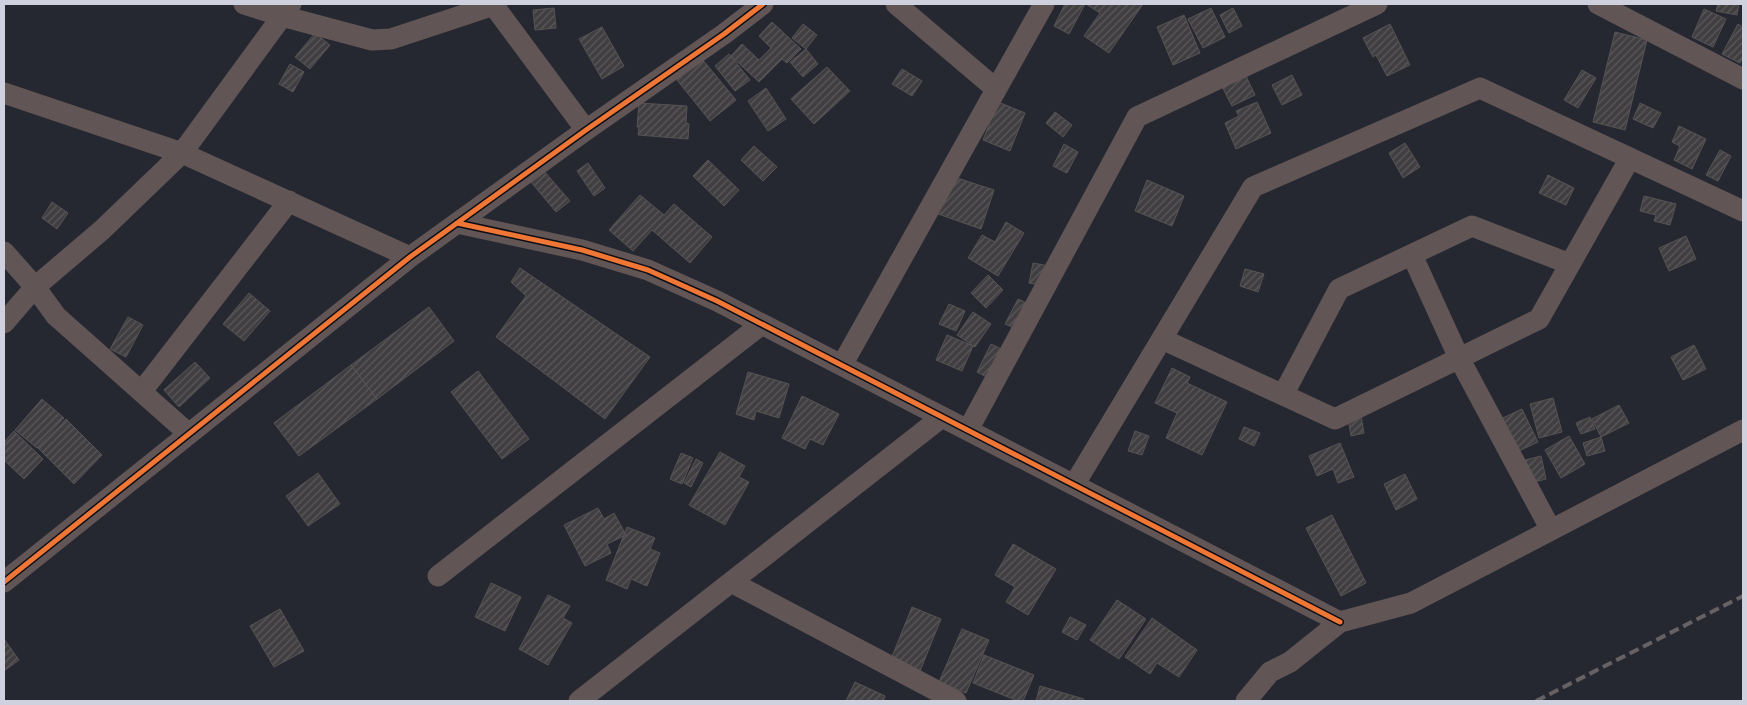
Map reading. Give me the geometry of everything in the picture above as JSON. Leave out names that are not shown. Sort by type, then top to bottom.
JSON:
[{"type":"street","points":[[244,4],[286,10],[372,40],[391,39],[458,10],[496,5],[586,130]]},
{"type":"street","points":[[4,582],[410,257],[764,4]]},
{"type":"street","points":[[896,4],[996,89]]},
{"type":"street","points":[[842,365],[1044,4]]},
{"type":"street","points":[[968,430],[1138,117],[1377,4]]},
{"type":"street","points":[[1598,4],[1743,79]]},
{"type":"street","points":[[4,323],[36,287],[102,230],[182,153],[286,10]]},
{"type":"street","points":[[1074,485],[1253,187],[1480,88],[1743,211]]},
{"type":"street","points":[[4,93],[182,153],[410,257]]},
{"type":"street","points":[[1162,338],[1334,419],[1539,319],[1630,158]]},
{"type":"street","points":[[142,391],[289,202]]},
{"type":"street","points":[[456,224],[582,250],[648,270],[717,301],[1340,622]]},
{"type":"street","points":[[1283,395],[1339,289],[1472,226],[1570,264]]},
{"type":"street","points":[[4,252],[36,287],[56,316],[190,434]]},
{"type":"street","points":[[1412,255],[1459,358],[1551,530]]},
{"type":"street","points":[[438,576],[762,324]]},
{"type":"street","points":[[579,701],[942,417]]},
{"type":"street","points":[[1246,701],[1270,672],[1290,662],[1340,622],[1411,603],[1743,430]]},
{"type":"street","points":[[731,582],[956,701]]},
{"type":"building","points":[[1065,4],[1085,4],[1069,34],[1054,26]]},
{"type":"building","points":[[1086,4],[1143,4],[1109,53],[1084,36],[1100,13]]},
{"type":"building","points":[[1718,4],[1739,4],[1737,15],[1716,11]]},
{"type":"building","points":[[554,8],[556,28],[535,30],[533,10]]},
{"type":"building","points":[[1211,8],[1225,37],[1203,48],[1188,19]]},
{"type":"building","points":[[1233,8],[1242,26],[1229,33],[1220,15]]},
{"type":"building","points":[[1704,9],[1726,19],[1713,47],[1692,37]]},
{"type":"building","points":[[1184,15],[1200,53],[1173,65],[1157,27]]},
{"type":"building","points":[[772,22],[801,49],[787,63],[782,59],[759,82],[731,56],[742,44],[759,60],[771,48],[759,36]]},
{"type":"building","points":[[803,24],[817,35],[806,49],[792,38]]},
{"type":"building","points":[[1390,24],[1410,65],[1387,76],[1376,55],[1373,57],[1363,38]]},
{"type":"building","points":[[1738,24],[1743,27],[1743,57],[1740,63],[1722,54]]},
{"type":"building","points":[[602,27],[624,66],[602,79],[579,39]]},
{"type":"building","points":[[1615,32],[1647,40],[1625,130],[1593,122]]},
{"type":"building","points":[[315,33],[330,45],[310,69],[295,57]]},
{"type":"building","points":[[806,49],[818,64],[803,77],[790,62]]},
{"type":"building","points":[[729,54],[750,80],[735,91],[715,66]]},
{"type":"building","points":[[702,59],[736,100],[710,121],[677,80]]},
{"type":"building","points":[[290,64],[304,72],[293,92],[279,84]]},
{"type":"building","points":[[827,67],[850,91],[814,124],[791,99]]},
{"type":"building","points":[[902,69],[922,81],[912,96],[892,84]]},
{"type":"building","points":[[1582,70],[1596,78],[1578,108],[1564,100]]},
{"type":"building","points":[[1244,72],[1255,95],[1232,106],[1220,83]]},
{"type":"building","points":[[1292,75],[1302,95],[1282,105],[1272,85]]},
{"type":"building","points":[[766,88],[786,119],[768,131],[748,101]]},
{"type":"building","points":[[998,102],[1025,113],[1010,151],[983,140]]},
{"type":"building","points":[[1257,102],[1271,133],[1236,149],[1225,123],[1239,116],[1236,111]]},
{"type":"building","points":[[639,103],[687,106],[686,123],[689,124],[688,139],[638,135]]},
{"type":"building","points":[[1640,103],[1661,113],[1653,128],[1633,119]]},
{"type":"building","points":[[1055,112],[1072,125],[1063,137],[1046,123]]},
{"type":"building","points":[[1679,126],[1706,139],[1692,169],[1674,160],[1680,146],[1672,142]]},
{"type":"building","points":[[1405,143],[1420,167],[1403,178],[1389,153]]},
{"type":"building","points":[[1064,144],[1078,152],[1067,173],[1053,166]]},
{"type":"building","points":[[754,146],[777,167],[763,181],[741,160]]},
{"type":"building","points":[[1720,150],[1731,156],[1718,181],[1706,175]]},
{"type":"building","points":[[708,160],[739,190],[724,206],[693,176]]},
{"type":"building","points":[[588,163],[605,188],[594,196],[577,171]]},
{"type":"building","points":[[544,171],[570,201],[556,212],[531,182]]},
{"type":"building","points":[[1548,175],[1574,188],[1566,205],[1539,193]]},
{"type":"building","points":[[951,176],[994,190],[981,229],[938,214]]},
{"type":"building","points":[[1147,180],[1184,196],[1172,226],[1135,211]]},
{"type":"building","points":[[640,195],[664,215],[674,204],[712,237],[690,263],[652,230],[633,251],[609,230]]},
{"type":"building","points":[[1644,196],[1676,204],[1670,225],[1654,221],[1656,215],[1640,211]]},
{"type":"building","points":[[52,202],[68,213],[57,229],[42,218]]},
{"type":"building","points":[[1006,222],[1024,233],[998,276],[968,258],[982,235],[995,242]]},
{"type":"building","points":[[1686,236],[1696,259],[1669,271],[1659,248]]},
{"type":"building","points":[[1033,263],[1049,266],[1045,286],[1029,283]]},
{"type":"building","points":[[520,268],[650,357],[605,419],[496,337],[526,296],[511,282]]},
{"type":"building","points":[[1245,269],[1264,274],[1258,292],[1240,286]]},
{"type":"building","points":[[988,275],[1003,290],[986,308],[971,293]]},
{"type":"building","points":[[249,293],[270,311],[244,341],[223,324]]},
{"type":"building","points":[[1018,299],[1031,305],[1019,330],[1005,324]]},
{"type":"building","points":[[949,304],[965,311],[956,331],[939,324]]},
{"type":"building","points":[[429,307],[454,341],[377,399],[351,365]]},
{"type":"building","points":[[973,312],[991,324],[975,347],[957,335]]},
{"type":"building","points":[[128,317],[143,325],[126,357],[110,349]]},
{"type":"building","points":[[947,335],[973,346],[962,371],[936,360]]},
{"type":"building","points":[[991,344],[1012,354],[998,383],[977,372]]},
{"type":"building","points":[[1694,345],[1706,369],[1683,380],[1671,357]]},
{"type":"building","points":[[195,362],[210,378],[179,407],[164,390]]},
{"type":"building","points":[[351,365],[377,399],[299,456],[274,423]]},
{"type":"building","points":[[1172,368],[1190,377],[1187,383],[1227,402],[1202,455],[1166,438],[1177,413],[1155,403]]},
{"type":"building","points":[[478,371],[529,439],[502,459],[451,392]]},
{"type":"building","points":[[748,372],[789,384],[779,418],[756,411],[754,420],[736,414]]},
{"type":"building","points":[[802,396],[839,414],[823,445],[810,439],[805,449],[782,438]]},
{"type":"building","points":[[1553,398],[1562,432],[1539,438],[1530,404]]},
{"type":"building","points":[[42,399],[64,418],[37,448],[15,430]]},
{"type":"building","points":[[1619,405],[1629,423],[1601,437],[1592,419]]},
{"type":"building","points":[[1522,409],[1538,442],[1508,456],[1492,423]]},
{"type":"building","points":[[1361,416],[1364,433],[1351,436],[1348,419]]},
{"type":"building","points":[[1590,417],[1595,429],[1581,434],[1576,423]]},
{"type":"building","points":[[66,419],[102,455],[74,484],[38,448]]},
{"type":"building","points":[[1244,427],[1260,433],[1254,446],[1239,439]]},
{"type":"building","points":[[14,431],[43,459],[24,479],[4,460],[4,442]]},
{"type":"building","points":[[1135,431],[1149,436],[1142,455],[1128,451]]},
{"type":"building","points":[[1569,436],[1585,464],[1561,478],[1545,450]]},
{"type":"building","points":[[1601,437],[1605,451],[1587,456],[1583,443]]},
{"type":"building","points":[[1340,443],[1354,477],[1338,483],[1333,469],[1317,476],[1309,456]]},
{"type":"building","points":[[720,452],[745,466],[739,477],[749,482],[725,525],[689,505]]},
{"type":"building","points":[[681,453],[693,458],[682,484],[670,479]]},
{"type":"building","points":[[1541,456],[1546,479],[1522,485],[1517,462]]},
{"type":"building","points":[[696,459],[703,463],[691,487],[684,483]]},
{"type":"building","points":[[318,473],[340,504],[308,526],[286,496]]},
{"type":"building","points":[[1405,474],[1417,499],[1396,510],[1384,484]]},
{"type":"building","points":[[598,508],[604,519],[614,513],[626,535],[607,544],[611,553],[585,566],[564,525]]},
{"type":"building","points":[[1332,515],[1366,583],[1341,596],[1306,528]]},
{"type":"building","points":[[627,527],[655,538],[650,549],[660,553],[647,586],[631,579],[627,589],[606,580]]},
{"type":"building","points":[[1013,544],[1056,569],[1028,615],[1006,602],[1015,587],[995,575]]},
{"type":"building","points":[[491,583],[521,597],[505,631],[475,617]]},
{"type":"building","points":[[548,595],[570,606],[563,618],[572,623],[548,665],[519,649]]},
{"type":"building","points":[[1117,600],[1146,619],[1119,659],[1090,640]]},
{"type":"building","points":[[912,607],[941,619],[920,671],[891,659]]},
{"type":"building","points":[[280,609],[304,651],[274,667],[250,626]]},
{"type":"building","points":[[1070,617],[1086,625],[1077,640],[1062,632]]},
{"type":"building","points":[[1152,618],[1197,650],[1179,677],[1157,663],[1150,674],[1125,657]]},
{"type":"building","points":[[962,629],[989,640],[966,693],[939,682]]},
{"type":"building","points":[[4,639],[19,660],[4,671]]},
{"type":"building","points":[[984,655],[1034,675],[1023,701],[1018,701],[973,683]]},
{"type":"building","points":[[855,682],[885,696],[883,701],[846,701]]},
{"type":"building","points":[[1040,686],[1084,699],[1083,701],[1036,701]]},
{"type":"railway","points":[[1536,701],[1743,596]]},
{"type":"cycle path","points":[[4,582],[410,257],[586,130],[724,34],[763,4]]},
{"type":"cycle path","points":[[457,223],[582,250],[648,270],[717,301],[1340,622]]}]
